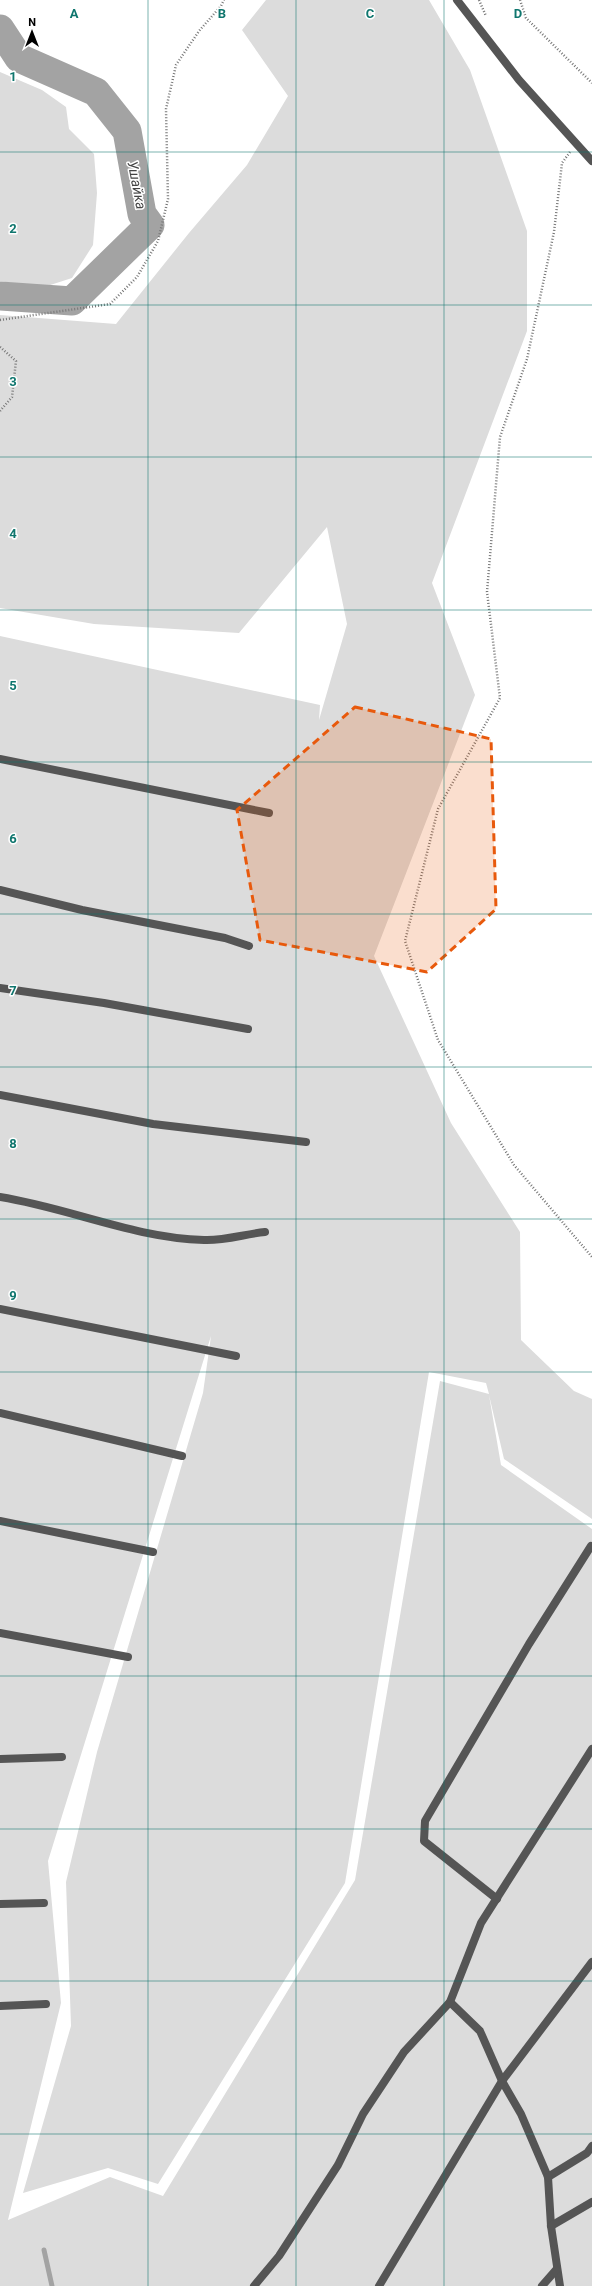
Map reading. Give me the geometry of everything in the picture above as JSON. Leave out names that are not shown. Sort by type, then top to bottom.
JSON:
[{"type":"street","points":[[457,0],[519,80],[592,161]]},
{"type":"street","points":[[0,759],[269,813]]},
{"type":"street","points":[[0,890],[82,910],[225,938],[249,946]]},
{"type":"street","points":[[0,988],[104,1003],[248,1029]]},
{"type":"street","points":[[0,1095],[153,1124],[306,1142]]},
{"type":"street","points":[[0,1197],[23,1201],[152,1235],[206,1240],[265,1232]]},
{"type":"street","points":[[0,1309],[236,1356]]},
{"type":"street","points":[[0,1413],[182,1456]]},
{"type":"street","points":[[0,1521],[153,1552]]},
{"type":"street","points":[[497,1898],[424,1841],[425,1821],[525,1651],[591,1546]]},
{"type":"street","points":[[0,1633],[128,1657]]},
{"type":"street","points":[[254,2286],[279,2256],[338,2165],[363,2114],[404,2052],[450,2002],[481,1924],[592,1749]]},
{"type":"street","points":[[0,1759],[62,1757]]},
{"type":"street","points":[[0,1904],[44,1903]]},
{"type":"street","points":[[379,2286],[502,2081],[592,1962]]},
{"type":"street","points":[[450,2002],[480,2030],[502,2081],[521,2114],[548,2177],[551,2226],[556,2270],[560,2286]]},
{"type":"street","points":[[0,2006],[46,2004]]},
{"type":"street","points":[[548,2177],[587,2153],[592,2146]]},
{"type":"street","points":[[551,2226],[592,2202]]},
{"type":"street","points":[[542,2286],[556,2270]]},
{"type":"path","points":[[0,320],[110,304],[137,278],[158,241],[168,199],[166,109],[176,65],[199,31],[221,6],[224,0]]},
{"type":"path","points":[[520,0],[526,18],[592,83]]},
{"type":"path","points":[[576,144],[562,163],[554,232],[527,359],[500,437],[487,592],[500,698],[438,809],[405,941],[438,1040],[514,1165],[592,1256]]},
{"type":"path","points":[[0,347],[16,361],[12,397],[0,411]]},
{"type":"highlighted area","points":[[355,707],[491,739],[496,909],[427,972],[260,940],[237,810]]},
{"type":"shaded area","points":[[266,0],[429,0],[470,70],[527,231],[527,331],[432,583],[475,695],[374,956],[451,1123],[520,1232],[521,1340],[574,1391],[592,1399],[592,1519],[504,1459],[489,1395],[501,1465],[592,1529],[592,2286],[0,2286],[0,636],[320,705],[319,720],[347,624],[327,527],[239,633],[94,624],[0,608],[0,315],[116,324],[189,233],[247,165],[288,96],[242,30]],"holes":[[[211,1336],[203,1393],[97,1752],[66,1882],[71,2026],[23,2193],[108,2168],[158,2184],[345,1883],[429,1372],[486,1383],[489,1394],[440,1381],[355,1880],[163,2196],[110,2177],[8,2220],[61,2003],[48,1861]]]},
{"type":"shaded area","points":[[0,72],[42,90],[66,107],[69,129],[94,154],[97,193],[93,245],[72,278],[41,288],[0,281]]},
{"type":"waterway","name":"Ушайка","points":[[0,29],[19,58],[96,92],[127,131],[142,214],[150,225],[72,301],[0,296]]},
{"type":"waterway","points":[[44,2250],[52,2286]]}]
